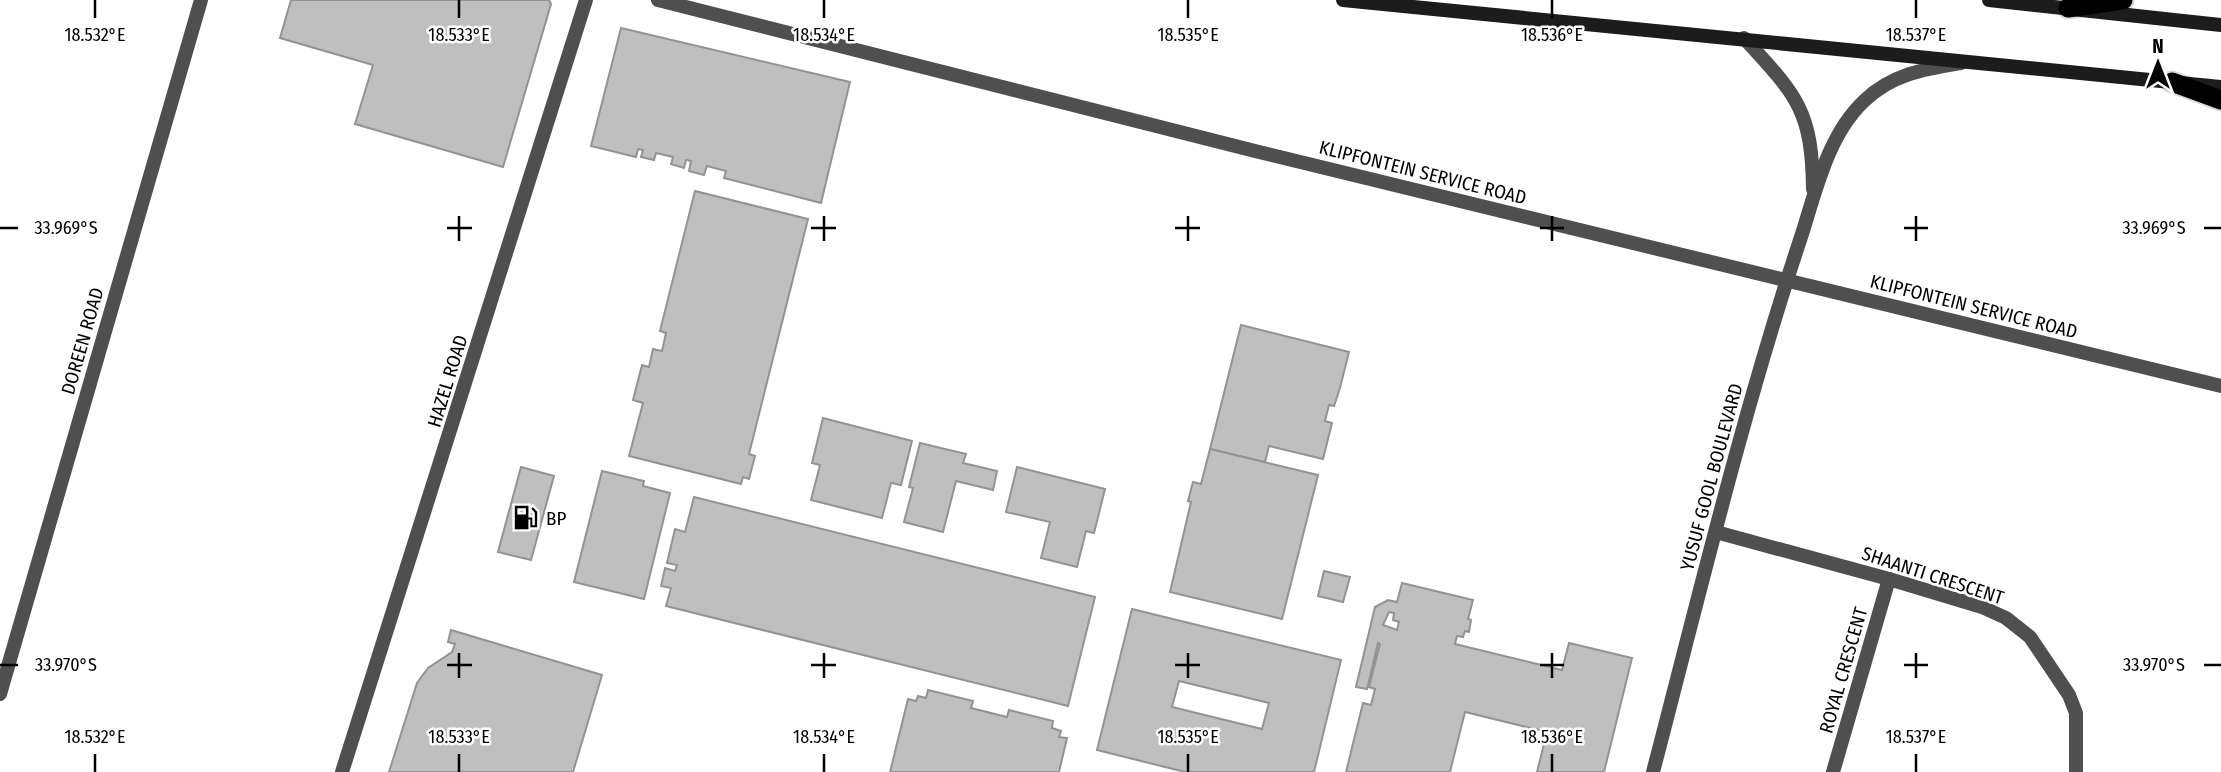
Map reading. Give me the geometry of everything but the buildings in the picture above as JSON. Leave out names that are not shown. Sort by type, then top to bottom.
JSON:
[{"type":"highway","points":[[2068,8],[2123,0]]},
{"type":"highway","points":[[2172,82],[2221,100]]},
{"type":"main road","points":[[1343,0],[2221,87]]},
{"type":"main road","points":[[1989,0],[2221,25]]},
{"type":"street","name":"DOREEN ROAD","points":[[0,694],[201,0]]},
{"type":"street","name":"HAZEL ROAD","points":[[342,772],[586,0]]},
{"type":"street","name":"KLIPFONTEIN SERVICE ROAD","points":[[658,0],[1255,151],[2221,386]]},
{"type":"street","name":"YUSUF GOOL BOULEVARD","points":[[1744,38],[1799,104],[1811,141],[1813,194]]},
{"type":"street","name":"YUSUF GOOL BOULEVARD","points":[[1653,772],[1786,279],[1813,194],[1839,135],[1863,102],[1902,75],[1976,61]]},
{"type":"street","name":"SHAANTI CRESCENT","points":[[1716,532],[1889,579],[1982,607],[2006,618],[2030,637],[2069,695],[2076,713],[2076,772]]},
{"type":"street","name":"ROYAL CRESCENT","points":[[1833,772],[1889,579]]},
{"type":"place","name":"BP","points":[[526,518]]}]
